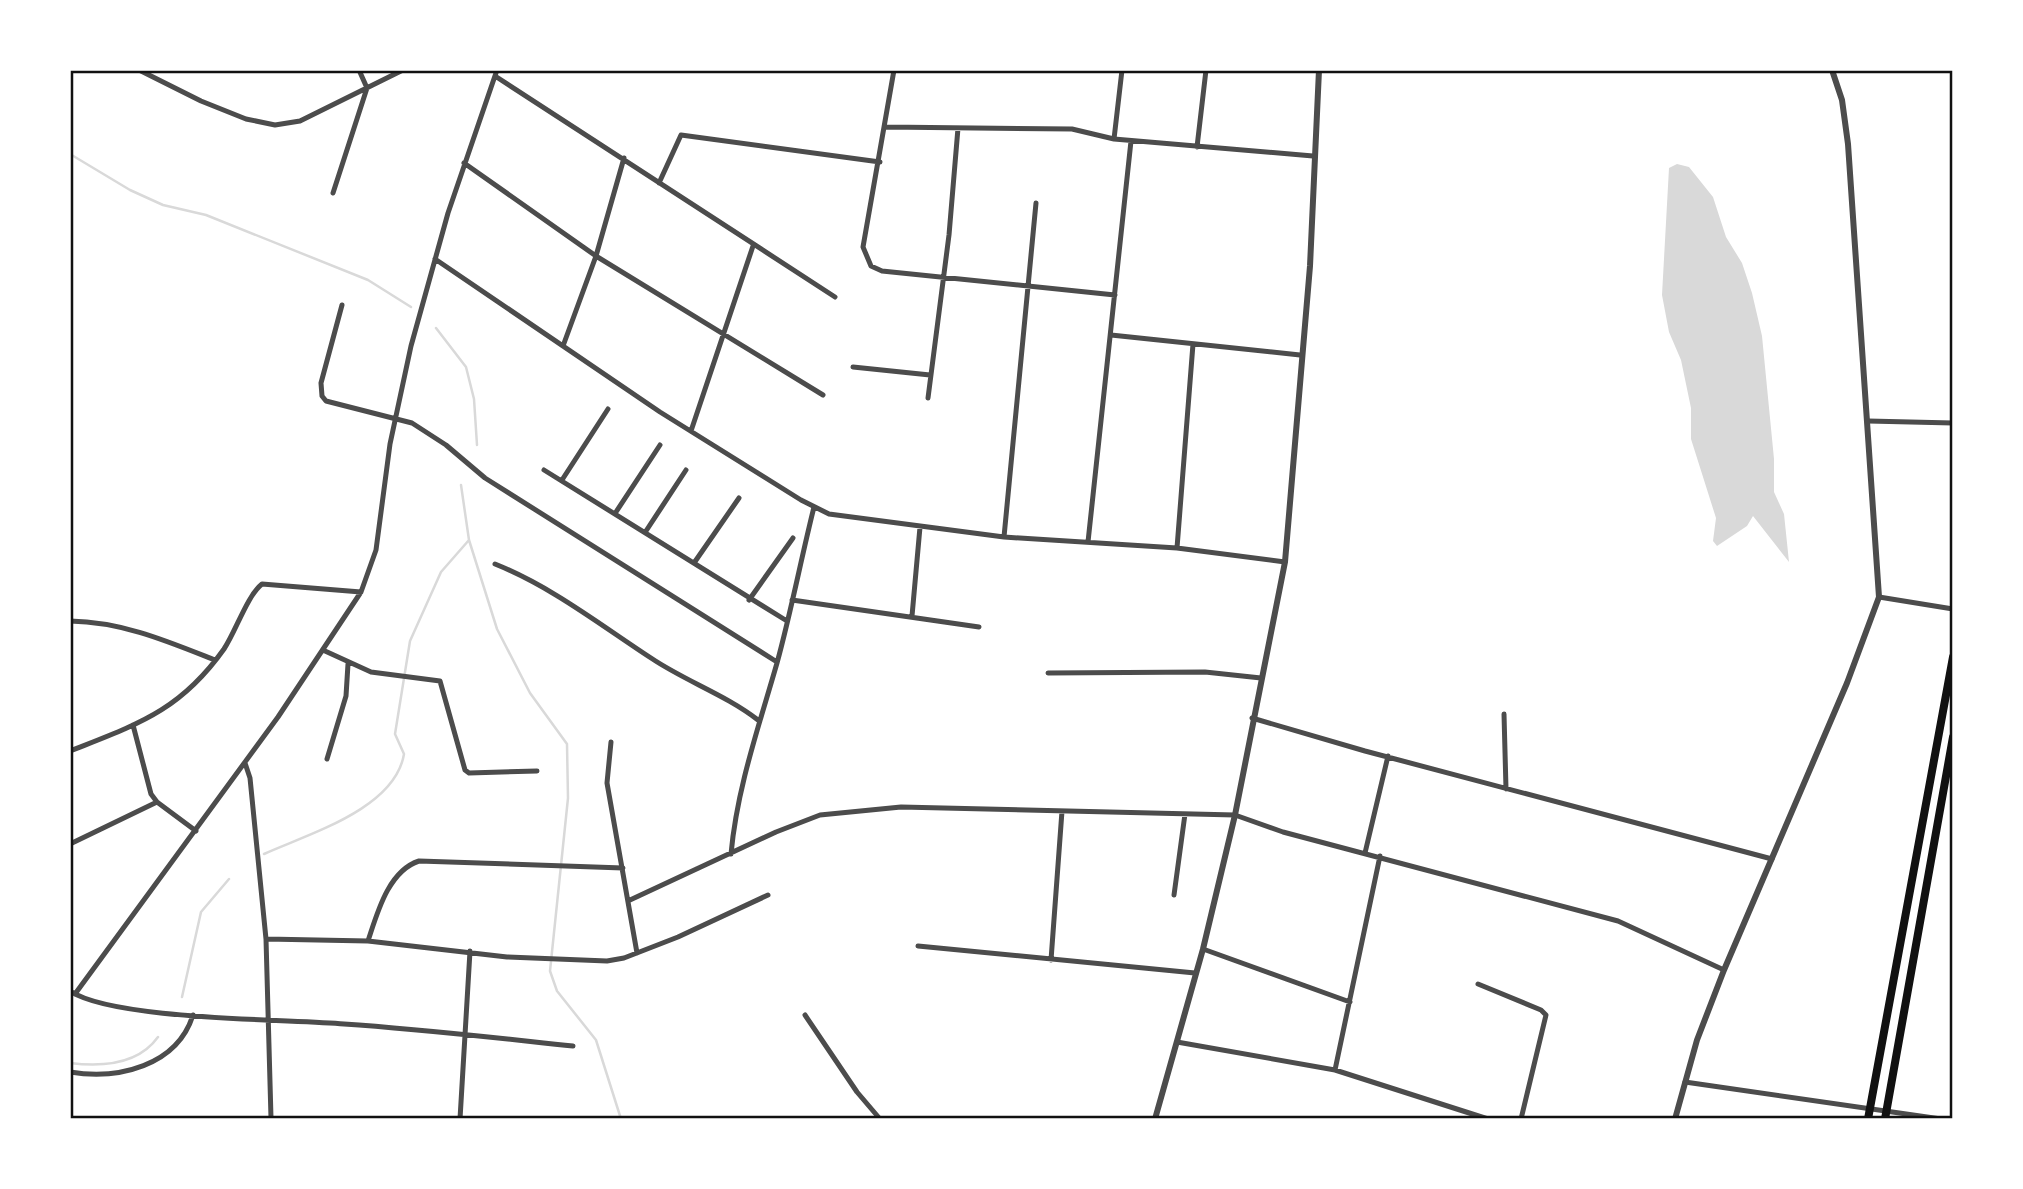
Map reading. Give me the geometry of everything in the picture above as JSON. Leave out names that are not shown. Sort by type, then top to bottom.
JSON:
[{"type":"main road","points":[[1869,1114],[1953,657]]},
{"type":"main road","points":[[1886,1115],[1953,737]]},
{"type":"street","points":[[139,70],[201,101],[267,125],[300,121],[403,70]]},
{"type":"street","points":[[333,194],[367,88],[359,70]]},
{"type":"street","points":[[894,70],[863,247],[871,266],[882,271],[1115,295]]},
{"type":"street","points":[[1114,139],[1122,70]]},
{"type":"street","points":[[1197,147],[1206,70]]},
{"type":"street","points":[[1155,1119],[1203,949],[1234,815],[1285,562],[1300,355],[1310,266],[1319,70]]},
{"type":"street","points":[[1675,1119],[1724,970],[1847,683],[1879,597],[1848,144],[1842,100],[1832,70]]},
{"type":"street","points":[[573,1046],[464,1034],[266,1018],[192,1015],[102,1004],[73,993],[195,831],[325,651],[361,592],[376,550],[395,416],[435,259],[464,163],[496,73],[753,246],[835,297]]},
{"type":"street","points":[[886,127],[1072,129],[1131,141],[1313,156]]},
{"type":"street","points":[[928,398],[958,128]]},
{"type":"street","points":[[659,183],[681,135],[880,162]]},
{"type":"street","points":[[1088,542],[1131,141]]},
{"type":"street","points":[[562,346],[596,256],[614,185],[624,158]]},
{"type":"street","points":[[464,163],[596,256],[823,395]]},
{"type":"street","points":[[1004,537],[1036,203]]},
{"type":"street","points":[[691,432],[753,246]]},
{"type":"street","points":[[435,259],[691,432],[814,507],[844,516],[1004,537],[1177,548],[1285,562]]},
{"type":"street","points":[[342,305],[322,374],[322,396],[332,404],[395,416],[428,433],[485,478],[777,662]]},
{"type":"street","points":[[1111,335],[1300,355]]},
{"type":"street","points":[[1177,548],[1193,344]]},
{"type":"street","points":[[853,367],[930,375]]},
{"type":"street","points":[[562,480],[608,409]]},
{"type":"street","points":[[1868,421],[1953,423]]},
{"type":"street","points":[[616,512],[660,445]]},
{"type":"street","points":[[544,470],[616,512],[749,600],[787,621]]},
{"type":"street","points":[[646,531],[686,470]]},
{"type":"street","points":[[694,564],[739,498]]},
{"type":"street","points":[[731,855],[738,806],[758,720],[777,662],[814,507]]},
{"type":"street","points":[[912,616],[920,527]]},
{"type":"street","points":[[749,600],[793,538]]},
{"type":"street","points":[[495,564],[555,592],[652,659],[704,690],[741,706],[758,720]]},
{"type":"street","points":[[70,751],[170,707],[215,660],[262,584],[361,592]]},
{"type":"street","points":[[1879,597],[1953,609]]},
{"type":"street","points":[[792,600],[979,627]]},
{"type":"street","points":[[70,621],[104,622],[130,628],[215,660]]},
{"type":"street","points":[[325,651],[348,664],[385,675],[430,679],[443,683],[465,770],[473,774],[537,771]]},
{"type":"street","points":[[327,759],[346,696],[348,664]]},
{"type":"street","points":[[1048,673],[1205,672],[1261,678]]},
{"type":"street","points":[[1504,714],[1506,789]]},
{"type":"street","points":[[1252,718],[1772,859]]},
{"type":"street","points":[[133,725],[146,783],[157,802],[195,831]]},
{"type":"street","points":[[611,742],[607,783],[630,900],[637,953]]},
{"type":"street","points":[[1364,853],[1388,756]]},
{"type":"street","points":[[244,763],[250,778],[266,939],[266,1018],[271,1118]]},
{"type":"street","points":[[70,844],[157,802]]},
{"type":"street","points":[[630,900],[799,822],[840,812],[901,807],[1234,815],[1630,925],[1724,970]]},
{"type":"street","points":[[1051,960],[1062,811]]},
{"type":"street","points":[[1174,895],[1185,814]]},
{"type":"street","points":[[1335,1070],[1380,856]]},
{"type":"street","points":[[368,942],[381,903],[413,863],[431,860],[624,868]]},
{"type":"street","points":[[266,939],[368,942],[607,961],[637,953],[768,895]]},
{"type":"street","points":[[918,946],[1195,973]]},
{"type":"street","points":[[1203,949],[1350,1002]]},
{"type":"street","points":[[460,1119],[470,951]]},
{"type":"street","points":[[1478,984],[1541,1010],[1546,1015],[1521,1119]]},
{"type":"street","points":[[70,1072],[104,1075],[151,1063],[174,1049],[187,1033],[192,1015]]},
{"type":"street","points":[[805,1015],[857,1092],[880,1119]]},
{"type":"street","points":[[1177,1042],[1335,1070],[1488,1119]]},
{"type":"street","points":[[1685,1082],[1869,1114],[1941,1119]]},
{"type":"street","points":[[70,1119],[297,1119]]},
{"type":"shaded area","points":[[1677,164],[1689,167],[1713,197],[1726,237],[1742,263],[1752,293],[1762,336],[1774,459],[1774,492],[1784,514],[1789,562],[1753,516],[1747,526],[1717,546],[1713,541],[1716,518],[1691,439],[1691,408],[1681,360],[1669,332],[1662,295],[1669,168]]},
{"type":"waterway","points":[[70,154],[130,190],[163,205],[206,215],[368,280],[411,307]]},
{"type":"waterway","points":[[436,328],[466,367],[474,399],[477,445]]},
{"type":"waterway","points":[[461,485],[469,540],[497,629],[530,693],[567,744],[568,798],[550,971],[557,991],[596,1040],[621,1119]]},
{"type":"waterway","points":[[264,854],[325,828],[367,805],[385,790],[397,773],[404,754],[395,734],[410,641],[441,572],[469,540]]},
{"type":"waterway","points":[[182,997],[201,912],[229,879]]},
{"type":"waterway","points":[[70,1063],[94,1065],[130,1059],[150,1046],[158,1037]]}]
